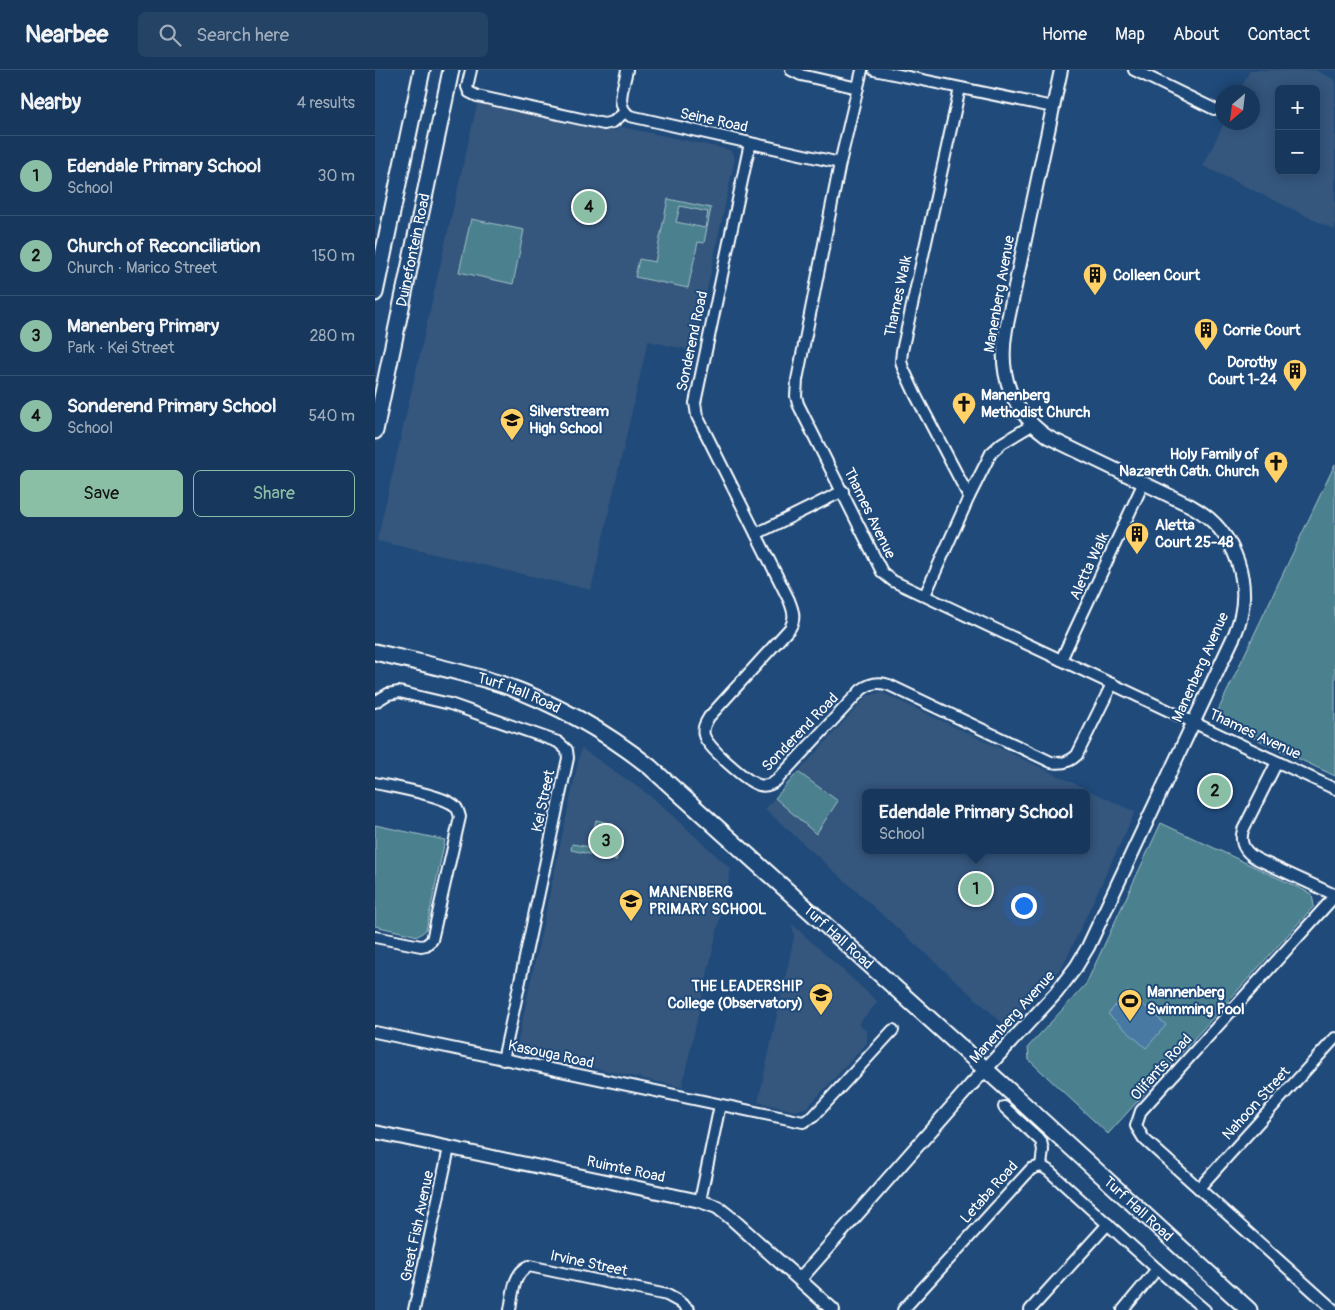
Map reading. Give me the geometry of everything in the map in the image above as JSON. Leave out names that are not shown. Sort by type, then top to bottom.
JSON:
[{"type":"main road","name":"Duinefontein Road","points":[[375,293],[422,70]]},
{"type":"main road","name":"Duinefontein Road","points":[[375,431],[451,70]]},
{"type":"main road","name":"Turf Hall Road","points":[[375,652],[499,684],[560,708],[607,735],[650,767],[1249,1310]]},
{"type":"street","points":[[471,70],[467,87],[469,92],[477,96],[604,124],[613,122],[625,112],[621,107],[621,101],[627,70]]},
{"type":"street","points":[[791,70],[801,75],[858,88]]},
{"type":"street","name":"Thames Avenue","points":[[862,70],[840,163],[796,388],[798,404],[882,572],[893,581],[1335,789]]},
{"type":"street","points":[[874,70],[1053,107]]},
{"type":"street","name":"Manenberg Avenue","points":[[800,1279],[1056,993],[1079,962],[1239,625],[1244,600],[1242,580],[1231,547],[1213,520],[1191,506],[1058,443],[1032,425],[1010,393],[1004,369],[1004,343],[1061,70]]},
{"type":"street","points":[[1134,70],[1214,109]]},
{"type":"street","name":"Thames Walk","points":[[960,88],[905,335],[901,361],[919,403],[969,498]]},
{"type":"street","name":"Seine Road","points":[[625,112],[636,118],[840,163]]},
{"type":"street","name":"Sonderend Road","points":[[749,143],[695,403],[697,416],[789,600],[794,618],[790,628],[709,717],[703,730],[704,736],[711,746],[744,776],[757,785],[768,785],[777,780],[861,690],[872,683],[879,682],[1051,762],[1063,764],[1077,755],[1112,684]]},
{"type":"street","points":[[925,595],[991,453],[1002,443],[1032,425]]},
{"type":"street","name":"Aletta Walk","points":[[1061,660],[1143,484]]},
{"type":"street","points":[[756,534],[843,491]]},
{"type":"street","name":"Kei Street","points":[[375,702],[388,694],[399,692],[449,704],[558,742],[566,748],[568,753],[503,1060]]},
{"type":"street","points":[[1277,762],[1243,830],[1241,840],[1243,847],[1248,854],[1257,859],[1335,896]]},
{"type":"street","points":[[375,783],[420,793],[448,802],[456,808],[460,817],[435,934],[431,942],[421,946],[375,937]]},
{"type":"street","name":"Olifants Road","points":[[1334,1310],[1144,1138],[1136,1126],[1141,1111],[1335,896]]},
{"type":"street","name":"Kasouga Road","points":[[375,1032],[798,1121],[809,1120],[893,1030]]},
{"type":"street","name":"Nahoon Street","points":[[1199,1188],[1335,1038]]},
{"type":"street","points":[[700,1201],[720,1105]]},
{"type":"street","points":[[1004,1107],[1041,1141],[1043,1150],[1041,1166]]},
{"type":"street","name":"Ruimte Road","points":[[375,1132],[700,1201],[717,1207],[833,1310]]},
{"type":"street","name":"Great Fish Avenue","points":[[414,1310],[449,1148]]},
{"type":"street","name":"Letaba Road","points":[[903,1310],[1031,1169],[1041,1166],[1048,1170],[1205,1310]]},
{"type":"street","points":[[1031,1310],[1108,1224]]},
{"type":"street","name":"Irvine Street","points":[[510,1310],[517,1277],[523,1268],[529,1266],[667,1295],[689,1310]]},
{"type":"street","points":[[1123,1310],[1157,1269]]},
{"type":"shaded area","points":[[1250,70],[1315,70],[1335,80],[1335,230],[1203,166],[1221,130],[1260,130],[1260,85],[1242,85]]},
{"type":"shaded area","points":[[478,100],[617,131],[618,126],[730,150],[735,158],[694,351],[648,341],[591,590],[377,541]]},
{"type":"shaded area","points":[[881,692],[1086,789],[862,789],[862,854],[1090,854],[1090,791],[1135,812],[1063,966],[1007,1027],[765,809],[867,696]]},
{"type":"shaded area","name":"MANENBERG PRIMARY SCHOOL","points":[[581,748],[652,797],[731,869],[682,1087],[524,1053],[517,1045]]},
{"type":"shaded area","name":"THE LEADERSHIP College (Observatory)","points":[[792,924],[878,1002],[858,1024],[867,1031],[867,1043],[808,1107],[795,1111],[758,1102],[794,937]]},
{"type":"shaded area","points":[[1128,991],[1166,1025],[1146,1048],[1108,1014]]},
{"type":"green space","points":[[668,199],[711,208],[704,243],[698,242],[688,288],[635,277],[639,259],[655,262]],"holes":[[[680,206],[708,212],[705,228],[676,222]]]},
{"type":"green space","points":[[471,219],[524,230],[513,284],[459,272]]},
{"type":"green space","points":[[1335,464],[1335,776],[1214,719]]},
{"type":"green space","points":[[798,772],[838,801],[816,834],[775,798]]},
{"type":"green space","points":[[596,820],[613,824],[610,836],[620,839],[616,860],[571,850],[572,844],[590,847]]},
{"type":"green space","points":[[1161,823],[1312,894],[1314,906],[1108,1134],[1029,1060],[1028,1047],[1086,984]]},
{"type":"green space","points":[[375,825],[445,840],[426,930],[418,936],[375,926]]},
{"type":"place","name":"Sonderend Primary School","points":[[589,207]]},
{"type":"place","name":"Colleen Court","points":[[1095,296]]},
{"type":"place","name":"Corrie Court","points":[[1206,351]]},
{"type":"place","name":"Dorothy Court 1-24","points":[[1295,392]]},
{"type":"place","name":"Manenberg Methodist Church","points":[[964,425]]},
{"type":"place","name":"Silverstream High School","points":[[512,441]]},
{"type":"place","name":"Holy Family of Nazareth Cath. Church","points":[[1276,484]]},
{"type":"place","name":"Aletta Court 25-48","points":[[1137,555]]},
{"type":"place","name":"Church of Reconciliation","points":[[1215,791]]},
{"type":"place","name":"Manenberg Primary","points":[[606,841]]},
{"type":"place","name":"Edendale Primary School","points":[[976,889]]},
{"type":"place","name":"MANENBERG PRIMARY SCHOOL","points":[[631,922]]},
{"type":"place","name":"THE LEADERSHIP College (Observatory)","points":[[821,1016]]},
{"type":"place","name":"Mannenberg Swimming Pool","points":[[1130,1022]]}]
